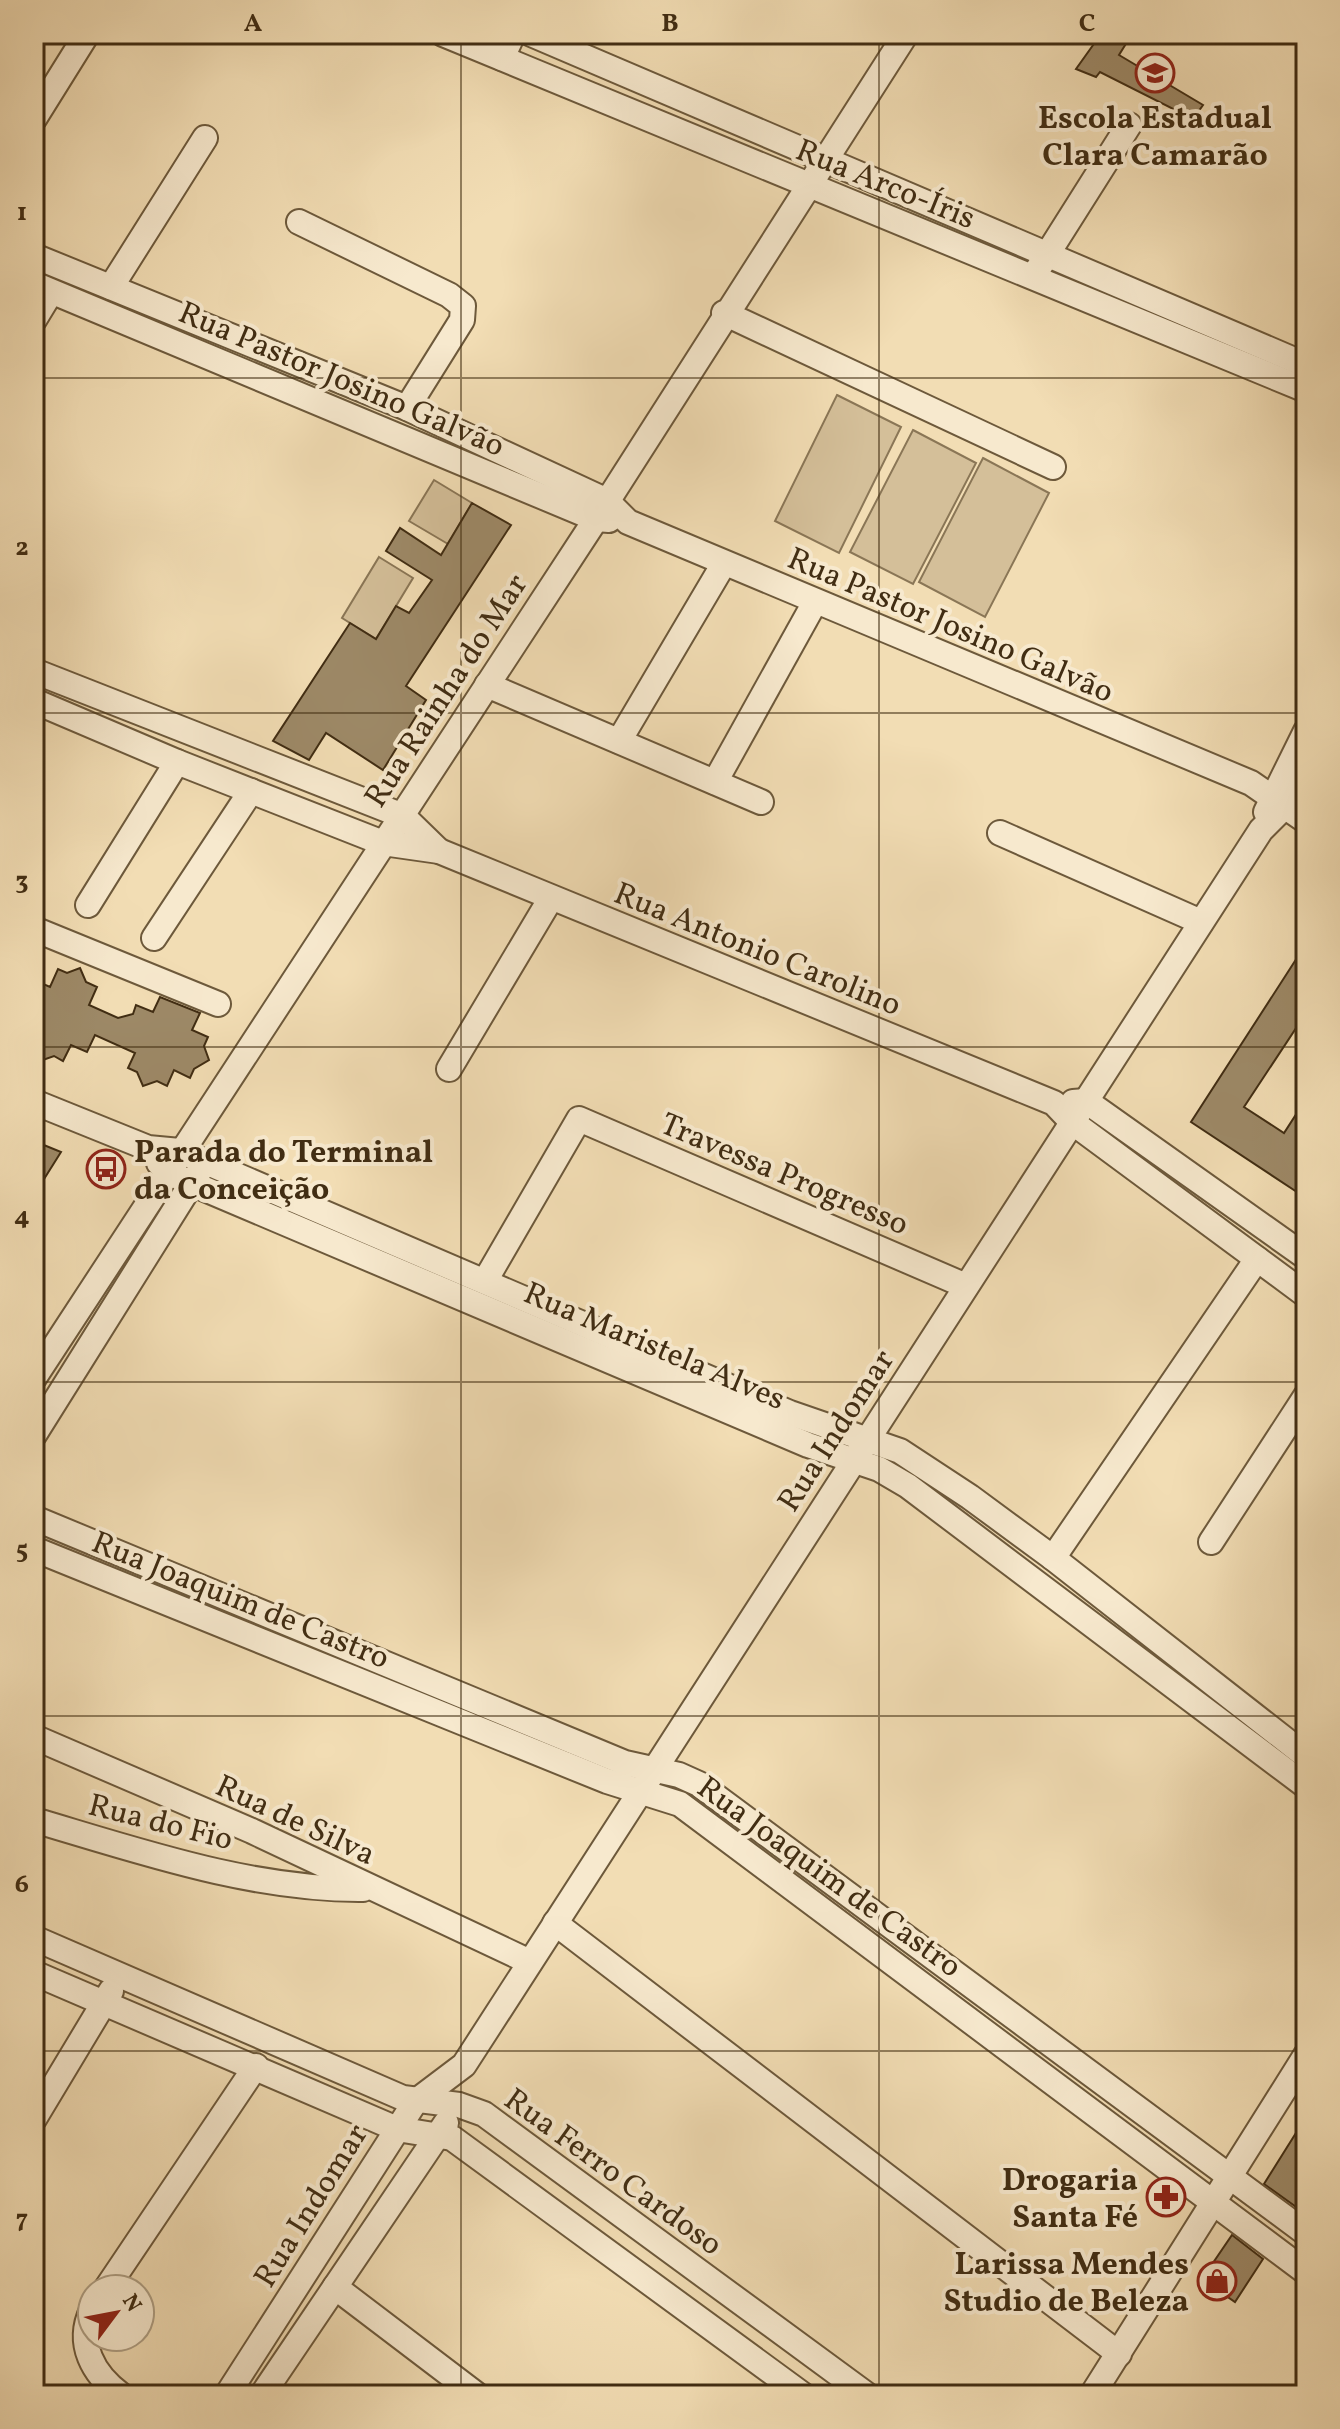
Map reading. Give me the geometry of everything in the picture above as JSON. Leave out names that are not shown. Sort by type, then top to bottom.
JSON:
[{"type":"street","points":[[34,119],[87,34]]},
{"type":"street","name":"Rua Arco-Íris","points":[[443,34],[1032,277],[1244,352],[1306,365]]},
{"type":"street","points":[[502,58],[513,34]]},
{"type":"street","name":"Rua Arco-Íris","points":[[531,34],[1048,257],[1244,352],[1306,390]]},
{"type":"street","name":"Rua Rainha do Mar","points":[[34,1378],[180,1151],[403,816],[906,34]]},
{"type":"street","points":[[1032,277],[1048,257],[1129,125]]},
{"type":"street","points":[[111,287],[205,138]]},
{"type":"street","name":"Rua Pastor Josino Galvão","points":[[299,222],[449,295],[463,306],[462,320],[407,408]]},
{"type":"street","name":"Rua Pastor Josino Galvão","points":[[34,256],[407,408],[601,510]]},
{"type":"street","points":[[34,320],[43,288]]},
{"type":"street","name":"Rua Pastor Josino Galvão","points":[[43,288],[601,510],[815,602],[1285,787],[1306,821]]},
{"type":"street","points":[[724,313],[1053,467]]},
{"type":"street","points":[[619,741],[723,565]]},
{"type":"street","points":[[715,782],[815,602]]},
{"type":"street","name":"Rua Antonio Carolino","points":[[34,671],[403,816],[439,851]]},
{"type":"street","points":[[487,685],[761,802]]},
{"type":"street","name":"Rua Antonio Carolino","points":[[34,701],[177,762],[383,843],[439,851],[1054,1103],[1072,1122],[1306,1295]]},
{"type":"street","name":"Rua Indomar","points":[[227,2395],[415,2102],[464,2065],[1261,830],[1285,787],[1306,731]]},
{"type":"street","points":[[88,905],[177,762]]},
{"type":"street","points":[[154,938],[251,791]]},
{"type":"street","points":[[1000,833],[1201,922]]},
{"type":"street","points":[[449,1069],[551,898]]},
{"type":"street","points":[[34,929],[218,1004]]},
{"type":"street","points":[[1086,1101],[1306,1257]]},
{"type":"street","name":"Rua Antonio Carolino","points":[[1054,1103],[1086,1101]]},
{"type":"street","name":"Rua Maristela Alves","points":[[34,1102],[148,1148],[180,1151],[205,1161],[790,1413],[900,1451],[970,1497],[1053,1558],[1306,1756]]},
{"type":"street","name":"Travessa Progresso","points":[[485,1281],[579,1119],[966,1286]]},
{"type":"street","name":"Rua Maristela Alves","points":[[148,1148],[168,1172],[193,1184],[853,1461],[879,1469],[908,1486],[1306,1786]]},
{"type":"street","points":[[34,1435],[205,1161]]},
{"type":"street","points":[[1220,1231],[1236,1205]]},
{"type":"street","points":[[1053,1558],[1257,1259]]},
{"type":"street","points":[[1211,1542],[1306,1396]]},
{"type":"street","name":"Rua Joaquim de Castro","points":[[34,1518],[625,1763],[679,1775],[721,1798],[1306,2233]]},
{"type":"street","name":"Rua Joaquim de Castro","points":[[34,1549],[639,1792],[662,1796],[699,1816],[1306,2272]]},
{"type":"street","name":"Rua de Silva","points":[[34,1737],[252,1831],[369,1889],[530,1962]]},
{"type":"street","name":"Rua do Fio","points":[[34,1820],[142,1851],[275,1882],[319,1888],[369,1889]]},
{"type":"street","points":[[555,1923],[1119,2354]]},
{"type":"street","name":"Rua Ferro Cardoso","points":[[34,1938],[415,2102],[459,2105],[484,2114],[867,2395]]},
{"type":"street","name":"Rua Ferro Cardoso","points":[[34,1973],[397,2129],[439,2133],[452,2138],[803,2395]]},
{"type":"street","points":[[34,2119],[121,1975]]},
{"type":"street","points":[[1092,2395],[1306,2055]]},
{"type":"street","name":"Rua Indomar","points":[[262,2395],[459,2105],[464,2065]]},
{"type":"street","points":[[117,2273],[256,2066]]},
{"type":"street","points":[[523,2188],[544,2159]]},
{"type":"street","points":[[590,2238],[610,2206]]},
{"type":"street","points":[[335,2287],[477,2395]]},
{"type":"street","points":[[88,2353],[105,2383],[121,2395]]},
{"type":"shaded area","points":[[837,395],[901,427],[839,553],[775,521]]},
{"type":"shaded area","points":[[913,430],[976,463],[913,584],[850,552]]},
{"type":"shaded area","points":[[983,458],[1049,493],[985,617],[919,582]]},
{"type":"shaded area","points":[[434,480],[472,503],[448,544],[409,521]]},
{"type":"shaded area","points":[[379,557],[413,578],[376,639],[342,618]]},
{"type":"building","points":[[1101,34],[1132,34],[1119,55],[1203,105],[1193,119],[1100,72],[1096,77],[1076,69]]},
{"type":"building","points":[[472,503],[511,525],[406,686],[426,700],[383,770],[326,733],[309,760],[273,741],[350,623],[376,639],[396,606],[409,613],[432,580],[386,551],[400,528],[441,555]]},
{"type":"building","points":[[1306,944],[1306,1013],[1244,1107],[1284,1133],[1306,1099],[1306,1198],[1191,1122]]},
{"type":"building","points":[[80,968],[86,982],[97,987],[89,1005],[118,1018],[133,1014],[136,1005],[153,1012],[160,997],[200,1013],[192,1030],[208,1037],[204,1046],[209,1060],[194,1069],[190,1078],[174,1070],[167,1086],[157,1081],[143,1086],[137,1072],[128,1068],[135,1053],[95,1035],[87,1052],[71,1045],[63,1061],[54,1056],[40,1061],[34,1047],[34,980],[50,987],[58,969],[67,973]]},
{"type":"building","points":[[34,1141],[61,1152],[34,1195]]},
{"type":"building","points":[[1306,2117],[1306,2214],[1264,2184]]},
{"type":"building","points":[[1232,2235],[1263,2259],[1235,2302],[1202,2279]]},
{"type":"place","name":"Escola Estadual Clara Camarão","points":[[1155,73]]},
{"type":"place","name":"Parada do Terminal da Conceição","points":[[106,1169]]},
{"type":"place","name":"Drogaria Santa Fé","points":[[1166,2197]]},
{"type":"place","name":"Larissa Mendes Studio de Beleza","points":[[1217,2281]]}]
